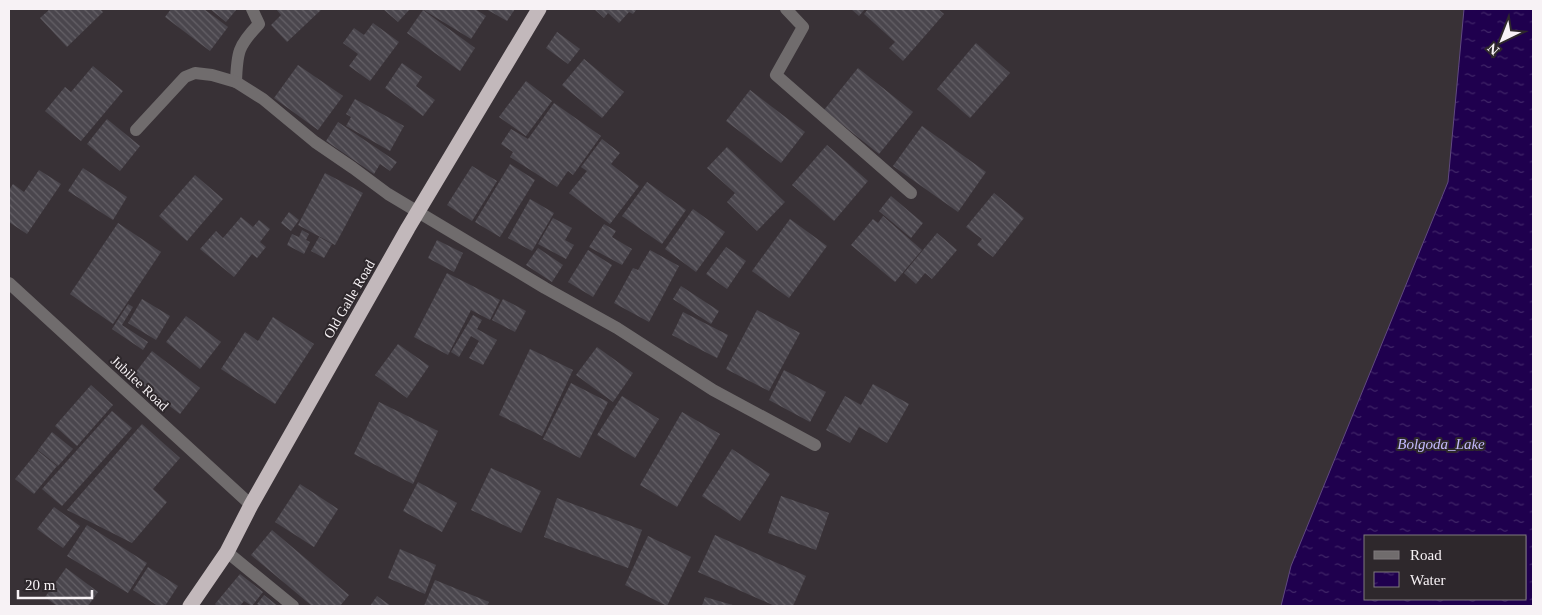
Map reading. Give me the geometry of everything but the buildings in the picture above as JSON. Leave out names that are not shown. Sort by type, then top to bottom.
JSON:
[{"type":"highway","name":"Old Galle Road","points":[[190,606],[227,552],[251,505],[418,212],[539,9]]},
{"type":"street","points":[[236,82],[237,56],[244,40],[259,24],[252,9]]},
{"type":"street","points":[[786,9],[803,27],[776,75],[911,193]]},
{"type":"street","points":[[136,130],[185,77],[195,73],[236,82],[263,99],[315,142],[388,194],[617,328],[713,390],[815,445]]},
{"type":"street","name":"Jubilee Road","points":[[9,283],[251,505]]},
{"type":"street","points":[[227,552],[293,606]]},
{"type":"water","name":"Bolgoda_Lake","points":[[1464,9],[1533,9],[1533,606],[1281,606],[1291,566],[1448,182]]}]
